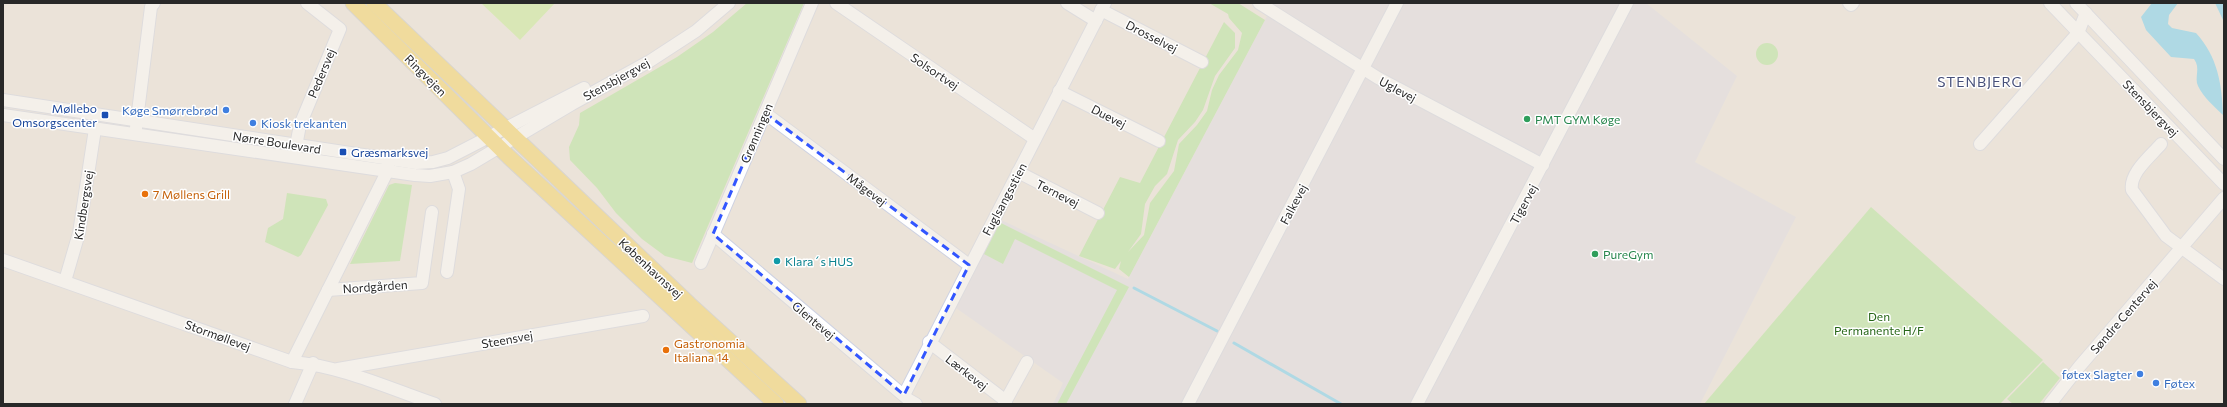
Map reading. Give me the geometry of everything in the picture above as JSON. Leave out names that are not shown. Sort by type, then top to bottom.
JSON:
[{"type":"main road","name":"Ringvejen","points":[[353,3],[493,142]]},
{"type":"main road","name":"Ringvejen","points":[[374,3],[510,133]]},
{"type":"main road","name":"Københavnsvej","points":[[510,133],[684,299],[799,404]]},
{"type":"main road","name":"Københavnsvej","points":[[493,142],[776,404]]},
{"type":"street","points":[[135,135],[151,7],[154,3]]},
{"type":"street","name":"Pedersvej","points":[[294,159],[300,125],[340,29],[307,3]]},
{"type":"street","name":"Stensbjergvej","points":[[510,133],[646,54],[691,25],[716,3]]},
{"type":"street","name":"Stensbjergvej","points":[[493,142],[650,61],[696,31],[729,3]]},
{"type":"street","name":"Grønningen","points":[[701,263],[812,3]]},
{"type":"street","name":"Solsortvej","points":[[836,3],[1035,139]]},
{"type":"street","points":[[1067,3],[1096,21]]},
{"type":"street","name":"Uglevej","points":[[1259,3],[1378,78],[1543,165]]},
{"type":"street","name":"Falkevej","points":[[1188,404],[1397,3]]},
{"type":"street","name":"Tigervej","points":[[1417,404],[1627,3]]},
{"type":"street","points":[[1849,3],[1851,5],[1853,3]]},
{"type":"street","name":"Stensbjergvej","points":[[2050,3],[2078,34],[2224,184]]},
{"type":"street","name":"Stensbjergvej","points":[[2076,3],[2224,160]]},
{"type":"street","name":"Fuglsangsstien","points":[[907,400],[929,342],[1103,7]]},
{"type":"street","name":"Drosselvej","points":[[1103,7],[1202,62]]},
{"type":"street","points":[[1980,144],[2078,34],[2086,13]]},
{"type":"street","points":[[2078,34],[2099,27]]},
{"type":"street","name":"Duevej","points":[[1060,91],[1159,142]]},
{"type":"street","name":"Nørre Boulevard","points":[[3,100],[416,163],[433,162],[448,158],[493,142]]},
{"type":"street","name":"Mågevej","points":[[765,113],[969,265]]},
{"type":"street","name":"Nørre Boulevard","points":[[3,115],[294,159],[387,172],[430,176],[453,172],[471,164],[493,142]]},
{"type":"street","name":"Kindbergsvej","points":[[65,281],[79,234],[95,128]]},
{"type":"street","points":[[2161,144],[2136,172],[2131,184],[2132,190],[2166,236],[2224,279]]},
{"type":"street","points":[[292,362],[387,172],[389,159]]},
{"type":"street","points":[[447,272],[459,189],[453,172]]},
{"type":"street","name":"Ternevej","points":[[1018,172],[1098,214]]},
{"type":"street","name":"Søndre Centervej","points":[[2050,404],[2084,361],[2183,248],[2224,198]]},
{"type":"street","name":"Nordgården","points":[[328,290],[422,283],[432,212]]},
{"type":"street","name":"Glentevej","points":[[713,234],[907,400]]},
{"type":"street","name":"Stormøllevej","points":[[3,260],[292,362],[313,363],[337,369],[435,404]]},
{"type":"street","name":"Steensvej","points":[[337,369],[643,316]]},
{"type":"street","name":"Lærkevej","points":[[929,342],[1005,403],[1027,362]]},
{"type":"street","points":[[295,404],[309,376],[313,363]]},
{"type":"street","points":[[371,363],[371,381]]},
{"type":"highlighted area","points":[[765,113],[969,265],[904,395],[713,234]]},
{"type":"shaded area","points":[[1274,3],[1646,3],[1737,76],[1695,162],[1796,217],[1700,404],[1053,404],[1063,383],[953,306],[999,219],[1128,279]]},
{"type":"green space","points":[[481,3],[555,3],[520,40]]},
{"type":"green space","points":[[747,3],[804,3],[692,263],[665,256],[642,239],[616,213],[597,188],[570,160],[569,147],[579,125],[580,113],[677,57],[713,32]]},
{"type":"green space","points":[[1209,3],[1238,3],[1265,20],[1129,277],[1119,269],[1121,261],[1115,269],[1079,256],[1120,177],[1140,183],[1224,22],[1235,33],[1235,48],[1215,76],[1203,110],[1195,122],[1178,140],[1167,174],[1155,186],[1145,204],[1141,234],[1128,252],[1144,235],[1150,203],[1174,171],[1179,144],[1197,125],[1207,111],[1212,90],[1219,75],[1238,50],[1242,33],[1229,18],[1228,14]]},
{"type":"green space","points":[[1767,43],[1775,46],[1778,54],[1775,62],[1767,65],[1759,62],[1756,54],[1759,46]]},
{"type":"green space","points":[[395,183],[412,185],[400,261],[350,264],[389,185]]},
{"type":"green space","points":[[287,193],[326,199],[328,205],[301,255],[298,257],[265,242],[268,228],[283,219]]},
{"type":"green space","name":"Den Permanente H/F","points":[[1871,207],[2043,360],[2000,404],[1704,404]]},
{"type":"green space","points":[[999,222],[1129,287],[1066,404],[1057,404],[1117,290],[1015,239],[1003,264],[982,253]]},
{"type":"green space","points":[[2043,362],[2060,378],[2039,404],[2013,404],[2007,399]]},
{"type":"water","points":[[2152,3],[2178,3],[2169,15],[2168,24],[2172,28],[2196,33],[2203,42],[2214,62],[2220,82],[2223,115],[2200,90],[2197,83],[2197,66],[2194,59],[2171,57],[2146,30],[2141,17]]},
{"type":"water","points":[[2215,3],[2224,3],[2224,22]]},
{"type":"waterway","points":[[1134,288],[1219,332]]},
{"type":"waterway","points":[[1234,343],[1341,404]]},
{"type":"place","name":"Køge Smørrebrød","points":[[226,110]]},
{"type":"place","name":"Møllebo Omsorgscenter","points":[[105,115]]},
{"type":"place","name":"PMT GYM Køge","points":[[1527,119]]},
{"type":"place","name":"Kiosk trekanten","points":[[253,123]]},
{"type":"place","name":"Græsmarksvej","points":[[343,152]]},
{"type":"place","name":"7 Møllens Grill","points":[[145,194]]},
{"type":"place","name":"PureGym","points":[[1595,254]]},
{"type":"place","name":"Klara´s HUS","points":[[777,261]]},
{"type":"place","name":"Gastronomia Italiana 14","points":[[666,350]]},
{"type":"place","name":"føtex Slagter","points":[[2140,374]]},
{"type":"place","name":"Føtex","points":[[2156,383]]},
{"type":"district","name":"STENBJERG","points":[[1980,81]]}]
